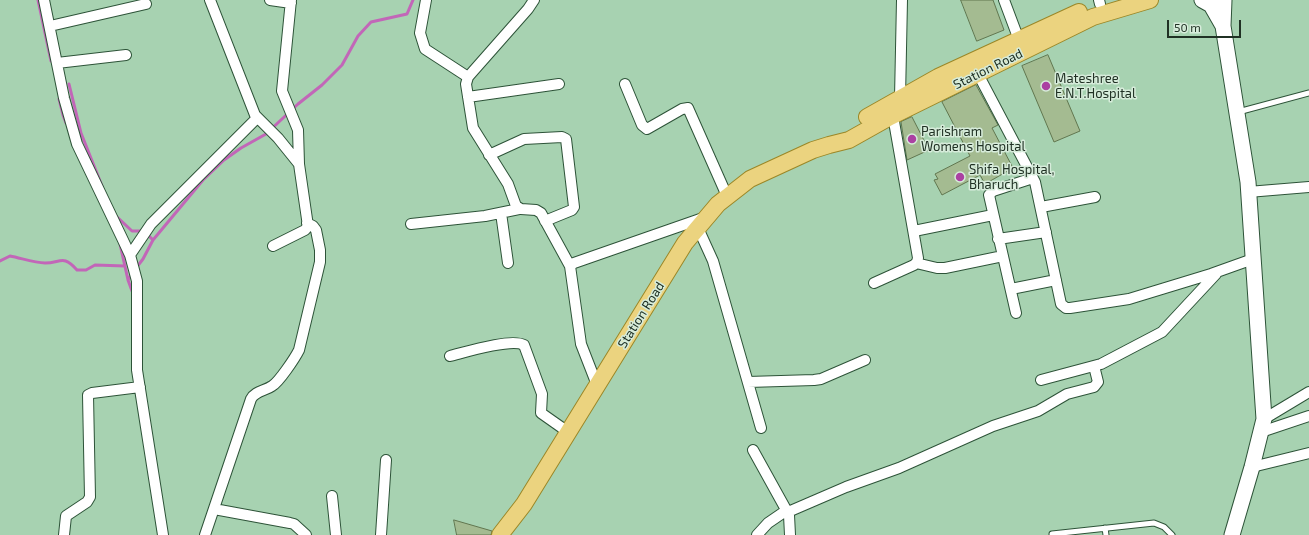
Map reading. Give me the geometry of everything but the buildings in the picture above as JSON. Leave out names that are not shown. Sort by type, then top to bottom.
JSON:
[{"type":"main road","name":"Station Road","points":[[500,535],[524,504],[686,243],[718,204],[727,196],[750,179],[813,150],[829,145],[838,134],[978,74],[1093,17],[1150,0]]},
{"type":"main road","name":"Station Road","points":[[900,108],[938,77],[1104,1]]},
{"type":"street","points":[[44,0],[64,98],[77,144],[130,255],[137,281],[137,370],[163,535]]},
{"type":"street","points":[[210,0],[257,118],[278,138],[299,164]]},
{"type":"street","points":[[270,0],[291,1],[282,87],[284,98],[298,130],[299,164],[307,223],[306,230],[273,246]]},
{"type":"street","points":[[426,0],[420,33],[425,49],[468,77]]},
{"type":"street","points":[[519,209],[516,206],[508,184],[474,128],[466,84],[468,77],[528,9],[534,0]]},
{"type":"street","points":[[902,0],[900,108],[918,254],[916,263]]},
{"type":"street","points":[[1004,0],[1019,40]]},
{"type":"street","points":[[1202,0],[1211,5],[1223,26]]},
{"type":"street","points":[[1224,0],[1223,26],[1248,192],[1262,426],[1232,535]]},
{"type":"street","points":[[50,26],[146,4]]},
{"type":"street","points":[[57,63],[126,54]]},
{"type":"street","points":[[978,74],[1033,178],[1041,207],[1061,304],[1066,308],[1129,299],[1217,272],[1253,259]]},
{"type":"street","points":[[468,97],[559,84]]},
{"type":"street","points":[[625,84],[642,125],[647,129],[682,109],[688,108],[727,196]]},
{"type":"street","points":[[130,255],[151,224],[257,118]]},
{"type":"street","points":[[489,155],[524,139],[562,137],[566,139],[574,207],[572,210],[545,221]]},
{"type":"street","points":[[1016,313],[988,197],[990,192],[1033,178]]},
{"type":"street","points":[[1248,192],[1309,187]]},
{"type":"street","points":[[1041,207],[1095,198]]},
{"type":"street","points":[[411,224],[485,216],[519,209],[538,211],[541,213],[570,266],[581,344],[598,385]]},
{"type":"street","points":[[501,212],[508,263]]},
{"type":"street","points":[[914,231],[993,215]]},
{"type":"street","points":[[570,266],[574,263],[703,222],[761,428]]},
{"type":"street","points":[[205,535],[251,399],[255,394],[272,387],[276,383],[298,350],[320,256],[316,230],[313,226],[307,223]]},
{"type":"street","points":[[998,239],[1046,232]]},
{"type":"street","points":[[874,283],[916,263],[937,268],[945,268],[1003,256]]},
{"type":"street","points":[[1041,380],[1094,366],[1162,332],[1217,272]]},
{"type":"street","points":[[1011,289],[1056,280]]},
{"type":"street","points":[[450,356],[495,345],[517,343],[524,345],[542,394],[541,413],[568,432]]},
{"type":"street","points":[[748,382],[820,379],[865,360]]},
{"type":"street","points":[[758,535],[766,525],[785,508],[899,468],[993,426],[1038,411],[1067,394],[1094,387],[1098,382],[1094,366]]},
{"type":"street","points":[[64,535],[66,516],[88,502],[90,497],[88,395],[92,393],[140,387]]},
{"type":"street","points":[[1262,426],[1309,392]]},
{"type":"street","points":[[1262,426],[1309,416]]},
{"type":"street","points":[[753,450],[790,518],[790,535]]},
{"type":"street","points":[[1252,466],[1309,453]]},
{"type":"street","points":[[381,535],[386,460]]},
{"type":"street","points":[[332,496],[336,535]]},
{"type":"street","points":[[214,509],[290,522],[306,535]]},
{"type":"lane","points":[[1237,112],[1309,93]]},
{"type":"lane","points":[[1052,534],[1069,534],[1105,528],[1154,523],[1164,527],[1172,535]]},
{"type":"lane","points":[[1105,528],[1106,535]]},
{"type":"waterway","points":[[38,0],[51,61]]},
{"type":"waterway","points":[[136,268],[143,259],[153,240],[203,180],[224,160],[241,148],[266,134],[298,104],[322,85],[342,65],[358,36],[371,22],[407,14],[413,0]]},
{"type":"waterway","points":[[69,84],[81,133],[102,186]]},
{"type":"waterway","points":[[59,99],[66,123]]},
{"type":"waterway","points":[[116,216],[132,231],[144,231],[153,240]]},
{"type":"waterway","points":[[120,244],[132,291]]},
{"type":"waterway","points":[[0,261],[10,256],[41,263],[50,263],[62,260],[68,262],[77,270],[86,270],[95,265],[125,266]]},
{"type":"waterway","points":[[128,280],[132,274]]},
{"type":"place","name":"Mateshree E.N.T.Hospital","points":[[1046,86]]},
{"type":"place","name":"Parishram Womens Hospital","points":[[912,139]]},
{"type":"place","name":"Shifa Hospital, Bharuch","points":[[960,177]]}]
